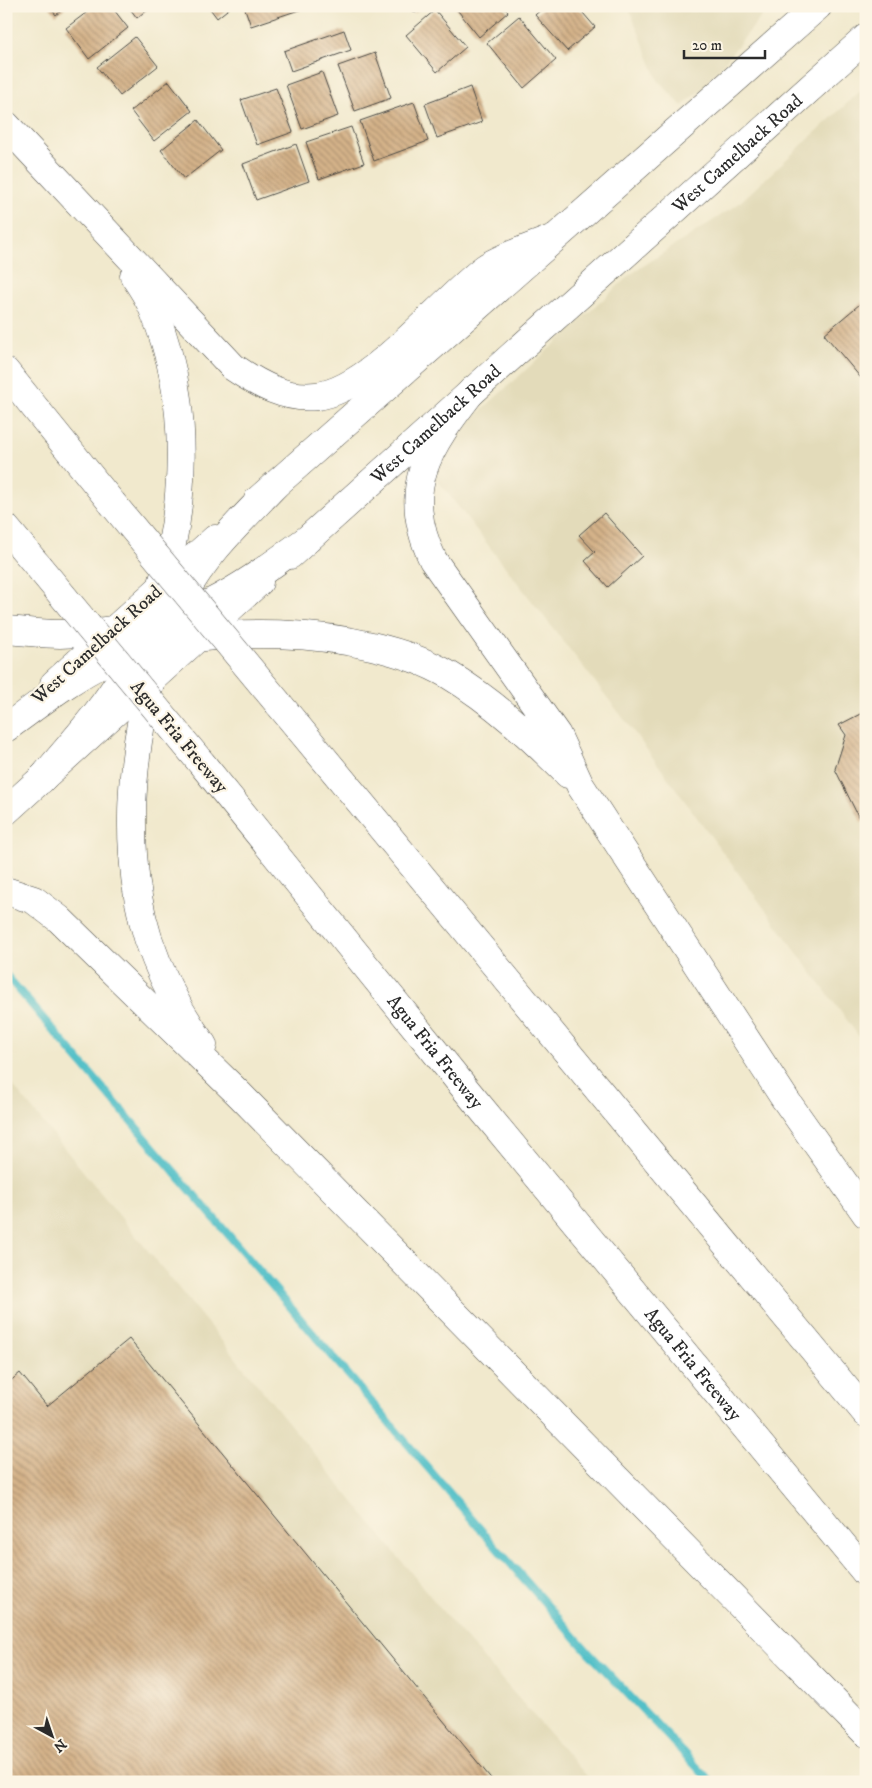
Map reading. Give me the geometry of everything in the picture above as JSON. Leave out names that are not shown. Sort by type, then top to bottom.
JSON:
[{"type":"main road","name":"West Camelback Road","points":[[6,728],[275,485],[818,6]]},
{"type":"main road","name":"West Camelback Road","points":[[6,811],[866,38]]},
{"type":"main road","points":[[6,125],[117,246],[233,367],[254,382],[276,391],[317,396],[349,384],[373,368],[486,267],[551,240]]},
{"type":"main road","points":[[117,246],[152,306],[162,333],[170,361],[176,403],[180,462],[180,497],[162,586],[149,638],[150,681],[134,785],[134,861],[140,905],[148,937],[161,975],[186,1022],[240,1095]]},
{"type":"main road","points":[[6,372],[112,503],[866,1413]]},
{"type":"main road","points":[[472,391],[430,451],[422,472],[417,500],[421,530],[432,560],[557,735],[580,785],[785,1099],[866,1214]]},
{"type":"main road","points":[[174,616],[187,589],[206,560],[275,485]]},
{"type":"main road","name":"Agua Fria Freeway","points":[[6,528],[203,765],[461,1083],[866,1573]]},
{"type":"main road","points":[[6,728],[88,672],[149,638],[174,616],[211,602],[240,587],[308,539]]},
{"type":"main road","points":[[6,630],[58,634],[115,628],[149,638],[197,638],[234,634],[329,638],[408,657],[447,674],[489,701],[521,728],[580,785]]},
{"type":"main road","points":[[41,780],[100,708],[149,638]]},
{"type":"main road","points":[[6,891],[34,900],[59,919],[240,1095],[866,1734]]},
{"type":"shaded area","points":[[628,6],[770,6],[703,88],[682,106],[658,80]]},
{"type":"shaded area","points":[[866,86],[866,1046],[631,728],[432,473],[449,440],[631,274],[737,205]]},
{"type":"shaded area","points":[[6,1077],[453,1624],[592,1782],[6,1782]]},
{"type":"building","points":[[49,6],[67,6],[56,15]]},
{"type":"building","points":[[95,6],[111,6],[128,28],[89,59],[66,28]]},
{"type":"building","points":[[128,6],[151,6],[137,18]]},
{"type":"building","points":[[208,6],[232,6],[217,18]]},
{"type":"building","points":[[244,6],[308,6],[308,7],[251,26]]},
{"type":"building","points":[[409,6],[423,6],[415,13]]},
{"type":"building","points":[[454,6],[503,6],[508,12],[479,37]]},
{"type":"building","points":[[545,6],[577,6],[595,27],[567,51],[535,15]]},
{"type":"building","points":[[435,10],[466,47],[437,72],[406,35]]},
{"type":"building","points":[[519,16],[556,60],[524,88],[487,43]]},
{"type":"building","points":[[344,30],[351,50],[291,71],[284,51]]},
{"type":"building","points":[[135,37],[158,66],[120,96],[97,67]]},
{"type":"building","points":[[375,53],[391,98],[355,111],[338,66]]},
{"type":"building","points":[[322,72],[338,116],[302,129],[286,85]]},
{"type":"building","points":[[169,81],[192,111],[154,141],[131,111]]},
{"type":"building","points":[[470,87],[482,122],[437,138],[425,104]]},
{"type":"building","points":[[276,88],[293,132],[257,145],[241,100]]},
{"type":"building","points":[[414,102],[428,141],[374,161],[360,121]]},
{"type":"building","points":[[198,120],[221,150],[184,179],[161,150]]},
{"type":"building","points":[[351,127],[364,163],[319,179],[306,142]]},
{"type":"building","points":[[296,144],[309,181],[256,200],[243,164]]},
{"type":"building","points":[[866,299],[866,384],[824,334]]},
{"type":"building","points":[[604,513],[642,556],[608,587],[585,561],[595,552],[579,535]]},
{"type":"building","points":[[866,711],[866,820],[861,822],[835,769],[846,735],[839,725]]},
{"type":"building","points":[[129,1339],[494,1782],[6,1782],[6,1381],[8,1383],[20,1373],[47,1406]]},
{"type":"waterway","points":[[6,975],[488,1538],[589,1653],[711,1782]]}]
